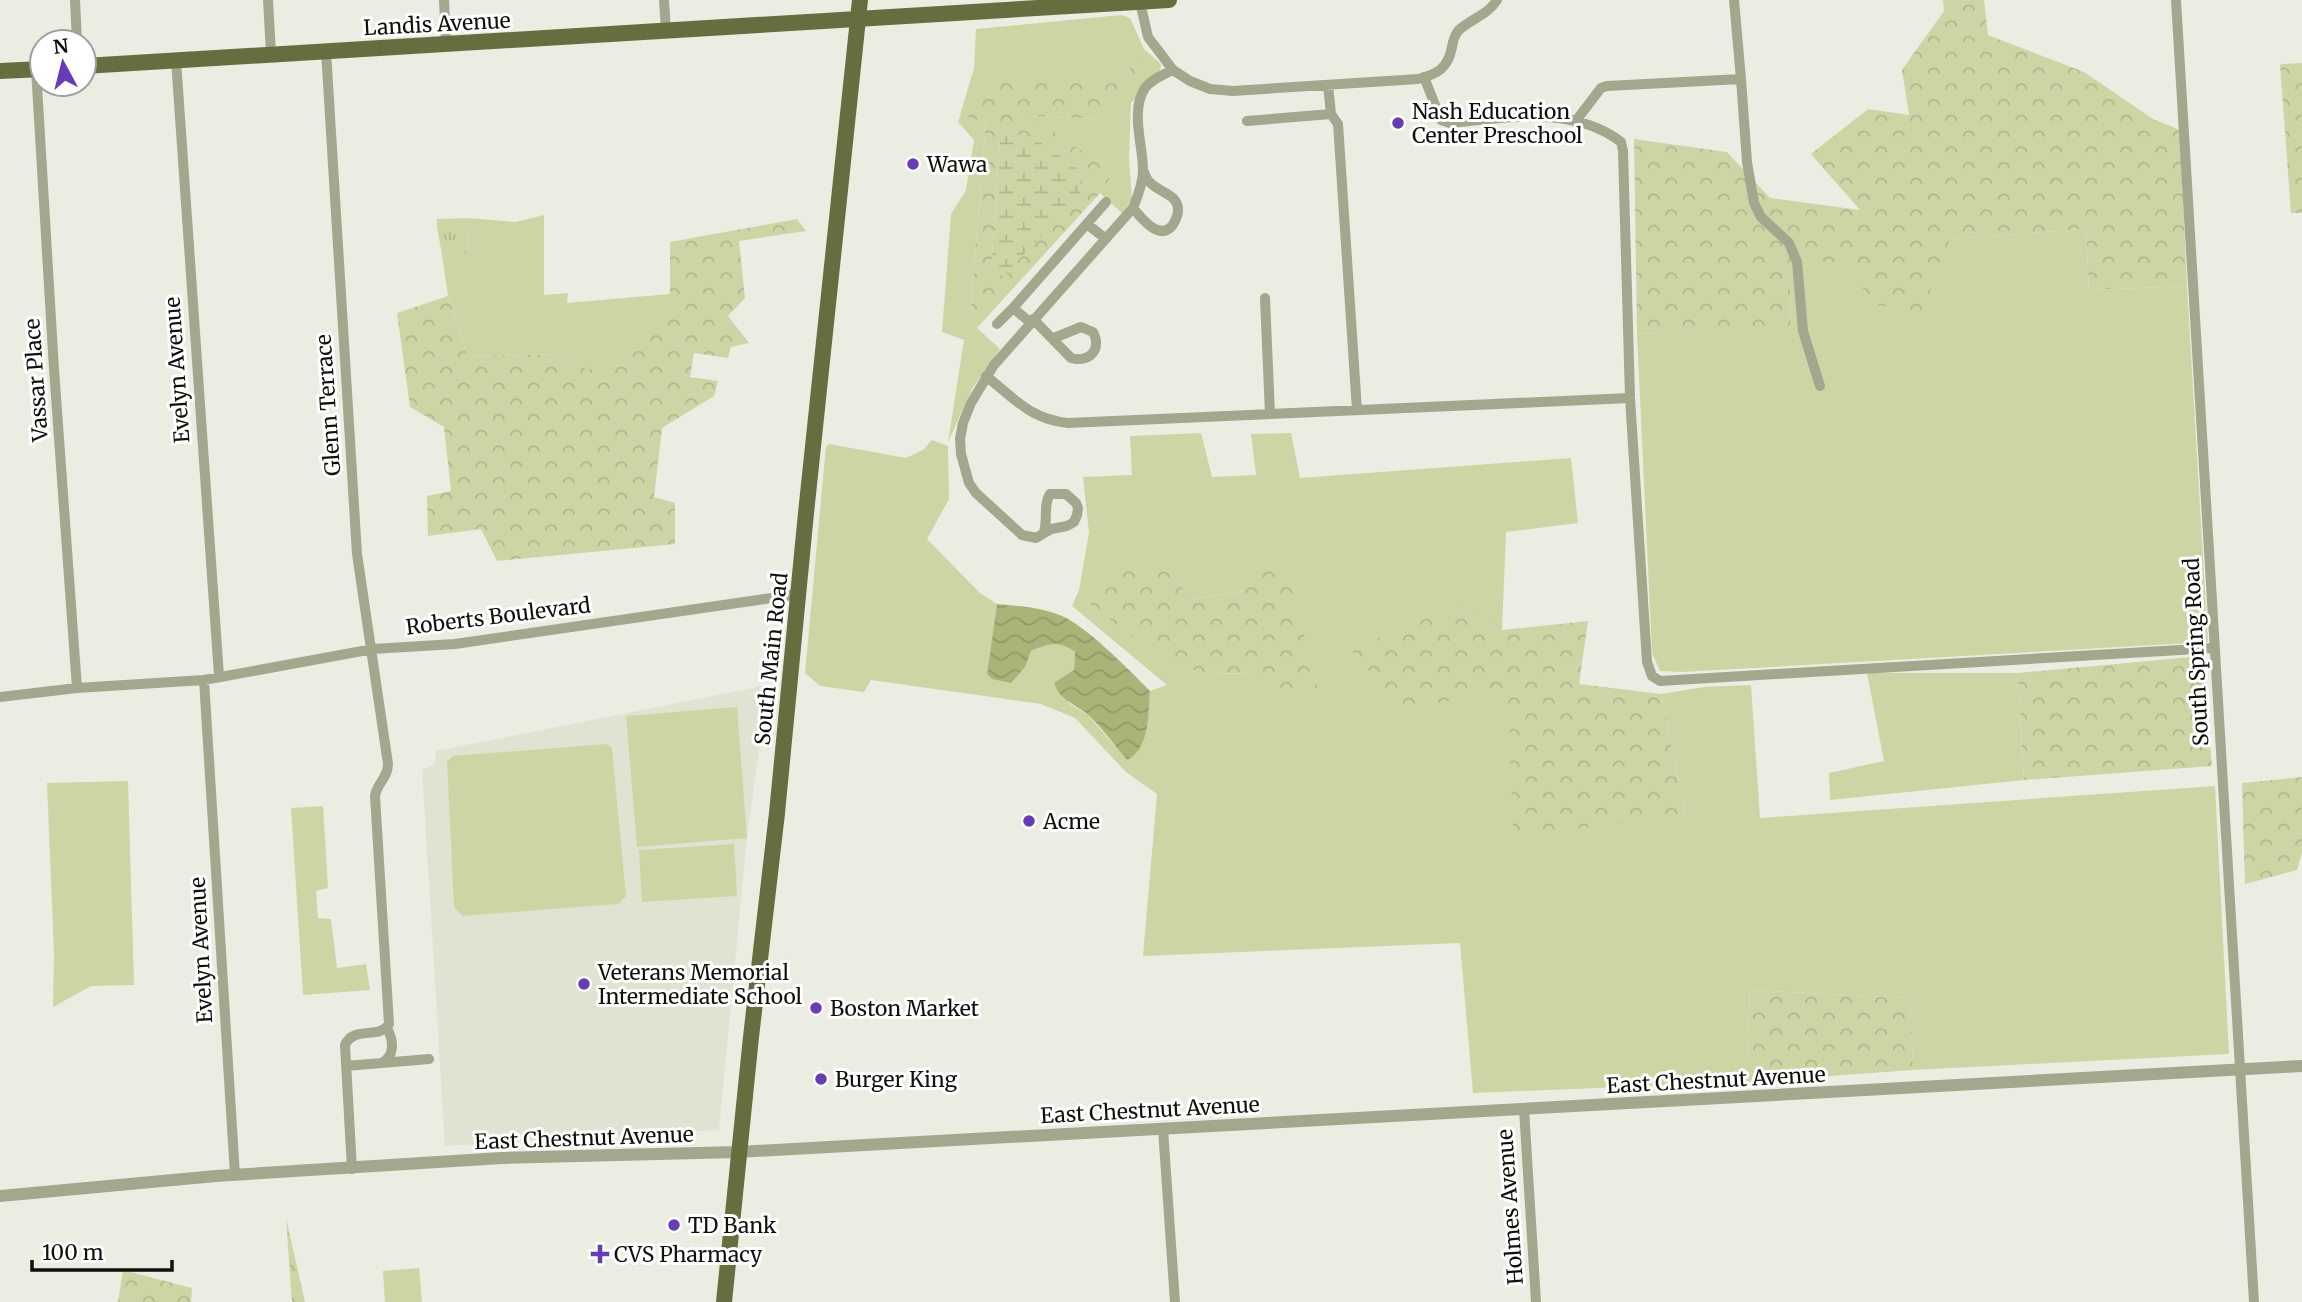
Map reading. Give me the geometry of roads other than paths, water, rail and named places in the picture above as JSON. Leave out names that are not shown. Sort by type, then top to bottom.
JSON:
[{"type":"main road","name":"South Main Road","points":[[724,1302],[860,0]]},
{"type":"main road","name":"Landis Avenue","points":[[98,65],[1169,0]]},
{"type":"main road","points":[[0,71],[28,70]]},
{"type":"street","points":[[75,0],[76,28]]},
{"type":"street","points":[[268,0],[271,54]]},
{"type":"street","points":[[444,0],[446,44]]},
{"type":"street","points":[[664,0],[666,31]]},
{"type":"street","points":[[1140,2],[1147,37],[1173,70],[1210,89],[1233,91],[1435,74],[1450,57],[1455,36],[1459,31],[1490,9],[1497,0]]},
{"type":"street","points":[[1734,0],[1747,162],[1754,203],[1762,217],[1789,243],[1797,262],[1803,331],[1820,386]]},
{"type":"street","name":"South Spring Road","points":[[2176,0],[2254,1302]]},
{"type":"street","name":"Glenn Terrace","points":[[326,51],[356,554],[373,649],[387,754],[387,776],[375,796],[389,1008],[387,1028]]},
{"type":"street","name":"Evelyn Avenue","points":[[176,60],[219,676]]},
{"type":"street","points":[[1044,532],[1036,538],[1022,535],[976,493],[967,476],[961,446],[963,424],[986,376],[1133,208],[1143,172],[1138,114],[1140,101],[1144,89],[1152,81],[1173,70]]},
{"type":"street","points":[[1424,77],[1441,120],[1450,123],[1537,116],[1575,122],[1611,134],[1621,142],[1630,398],[1647,662],[1652,676],[1660,681],[2214,648]]},
{"type":"street","points":[[1575,122],[1601,88],[1607,86],[1741,79]]},
{"type":"street","points":[[1328,85],[1331,114],[1338,124],[1357,410]]},
{"type":"street","name":"Vassar Place","points":[[40,98],[54,369],[77,688]]},
{"type":"street","points":[[1247,121],[1331,114]]},
{"type":"street","points":[[1133,208],[1155,230],[1162,231],[1173,225],[1178,212],[1170,195],[1151,186],[1143,172]]},
{"type":"street","points":[[997,324],[1106,202]]},
{"type":"street","points":[[1087,224],[1106,239]]},
{"type":"street","points":[[1265,298],[1270,414]]},
{"type":"street","points":[[1013,308],[1054,338]]},
{"type":"street","points":[[986,376],[1034,415],[1056,422],[1088,423],[1630,398]]},
{"type":"street","name":"Roberts Boulevard","points":[[0,697],[77,688],[204,680],[373,649],[454,644],[799,594]]},
{"type":"street","name":"Evelyn Avenue","points":[[204,680],[234,1175]]},
{"type":"street","points":[[352,1169],[345,1045],[349,1037],[387,1028],[392,1052],[388,1059],[380,1063]]},
{"type":"street","points":[[346,1066],[429,1059]]},
{"type":"street","name":"East Chestnut Avenue","points":[[0,1196],[234,1175],[502,1158],[738,1152],[2302,1066]]},
{"type":"street","name":"Holmes Avenue","points":[[1524,1109],[1536,1302]]},
{"type":"street","points":[[1163,1129],[1175,1302]]},
{"type":"water","points":[[997,604],[1042,610],[1068,619],[1080,626],[1150,691],[1144,739],[1135,755],[1127,760],[1092,718],[1056,689],[1054,683],[1074,670],[1075,652],[1069,648],[1053,644],[1031,651],[1025,667],[1011,683],[992,679],[987,674]]},
{"type":"place","name":"Nash Education Center Preschool","points":[[1398,123]]},
{"type":"place","name":"Wawa","points":[[913,164]]},
{"type":"place","name":"Acme","points":[[1029,821]]},
{"type":"place","name":"Veterans Memorial Intermediate School","points":[[584,984]]},
{"type":"place","name":"Boston Market","points":[[816,1008]]},
{"type":"place","name":"Burger King","points":[[821,1079]]},
{"type":"place","name":"TD Bank","points":[[674,1225]]},
{"type":"place","name":"CVS Pharmacy","points":[[600,1254]]}]
